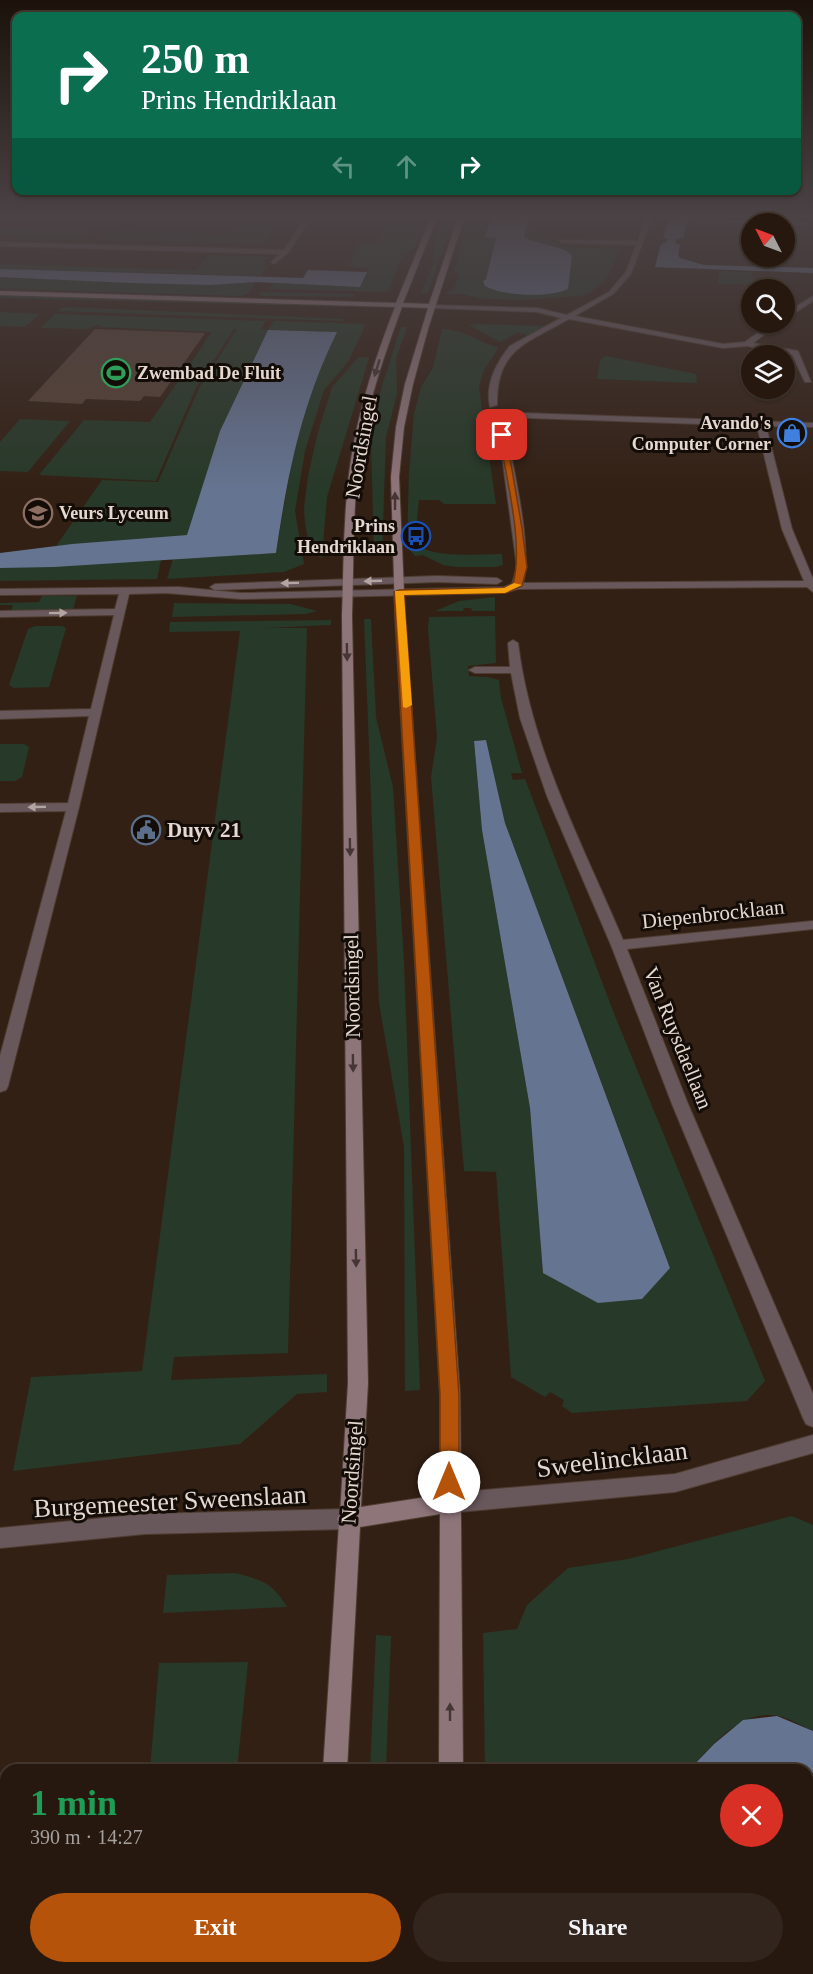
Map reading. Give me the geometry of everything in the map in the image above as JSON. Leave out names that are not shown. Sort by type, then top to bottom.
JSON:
[{"type":"main road","points":[[315,307],[431,310]]},
{"type":"main road","points":[[351,307],[398,309]]},
{"type":"main road","name":"Noordsingel","points":[[432,307],[408,384],[400,427],[395,477],[398,586],[449,1383],[451,1764]]},
{"type":"main road","name":"Noordsingel","points":[[335,1764],[345,1617],[348,1519],[358,1383],[348,588],[351,492],[357,446],[376,372],[398,309]]},
{"type":"main road","name":"Burgemeester Sweenslaan","points":[[348,1519],[449,1503]]},
{"type":"street","points":[[493,405],[495,375],[502,360],[513,348],[586,307]]},
{"type":"street","points":[[431,310],[547,317],[557,315],[723,346],[747,344],[795,353],[808,381]]},
{"type":"street","points":[[747,344],[762,333]]},
{"type":"street","points":[[517,586],[522,567],[499,414],[813,425]]},
{"type":"street","points":[[761,423],[778,502],[801,569],[812,586]]},
{"type":"street","points":[[0,592],[124,590],[241,596],[398,586],[505,591],[517,586],[812,586]]},
{"type":"street","points":[[0,1086],[73,807],[121,612],[124,590]]},
{"type":"street","points":[[0,614],[121,612]]},
{"type":"street","name":"Van Ruysdaellaan","points":[[513,643],[514,670],[533,737],[549,782],[618,945],[662,1060],[813,1418]]},
{"type":"street","points":[[475,670],[514,670]]},
{"type":"street","points":[[0,715],[96,712]]},
{"type":"street","points":[[0,808],[73,807]]},
{"type":"street","name":"Diepenbrocklaan","points":[[618,945],[813,925]]},
{"type":"street","name":"Sweelincklaan","points":[[449,1503],[675,1482],[813,1444]]},
{"type":"street","name":"Burgemeester Sweenslaan","points":[[0,1538],[145,1524],[348,1519]]},
{"type":"green space","points":[[67,307],[343,319],[342,321],[58,311]]},
{"type":"green space","points":[[0,312],[40,314],[25,327],[0,326]]},
{"type":"green space","points":[[55,314],[266,321],[261,329],[268,330],[220,431],[188,535],[56,546],[102,480],[158,482],[199,388],[237,329],[234,329],[196,388],[156,481],[39,475],[84,420],[150,422],[212,332],[98,327],[100,324],[88,329],[41,328]]},
{"type":"green space","points":[[274,321],[362,324],[365,326],[348,362],[324,390],[305,451],[295,511],[304,564],[284,572],[167,579],[173,559],[276,553],[290,469],[306,404],[336,332],[268,330]]},
{"type":"green space","points":[[469,325],[546,326],[530,335],[517,333],[500,342]]},
{"type":"green space","points":[[401,327],[407,327],[396,359],[397,393],[386,437],[382,556],[374,556],[371,436],[381,389]]},
{"type":"green space","points":[[442,329],[464,334],[498,348],[483,372],[479,388],[496,504],[444,504],[439,500],[419,500],[417,542],[421,547],[430,551],[442,553],[502,554],[503,565],[496,567],[443,565],[423,555],[415,556],[407,546],[409,472],[414,414],[421,387],[433,368]]},
{"type":"green space","points":[[606,356],[696,374],[697,383],[597,379],[600,360]]},
{"type":"green space","points":[[359,357],[369,358],[327,497],[322,558],[311,553],[305,524],[304,508],[308,476],[318,432],[332,387]]},
{"type":"green space","points":[[20,419],[70,421],[28,472],[0,471],[0,442]]},
{"type":"green space","points":[[161,560],[157,579],[0,581],[0,568]]},
{"type":"green space","points":[[42,596],[77,596],[73,610],[11,611],[13,605],[0,605],[0,603],[39,602]]},
{"type":"green space","points":[[495,597],[495,611],[472,611],[471,608],[464,608],[463,611],[435,611],[459,601]]},
{"type":"green space","points":[[174,603],[291,604],[317,611],[306,614],[172,617]]},
{"type":"green space","points":[[495,616],[496,663],[468,666],[469,676],[499,680],[501,698],[522,773],[511,773],[513,780],[525,779],[615,1016],[765,1381],[747,1401],[572,1413],[562,1406],[564,1400],[550,1392],[545,1397],[511,1377],[496,1172],[464,1171],[431,777],[437,738],[429,617]],"holes":[[[486,740],[505,823],[670,1267],[543,1273],[530,1108],[482,830],[474,741]]]},
{"type":"green space","points":[[364,619],[371,619],[376,717],[393,787],[404,962],[420,1390],[405,1391],[404,1147],[379,1003]]},
{"type":"green space","points":[[331,620],[331,625],[265,628],[307,628],[288,1353],[174,1357],[171,1380],[327,1374],[327,1392],[297,1394],[240,1444],[13,1471],[31,1377],[142,1371],[240,631],[169,632],[170,622]]},
{"type":"green space","points":[[35,626],[66,628],[49,687],[14,688],[9,685],[28,629]]},
{"type":"green space","points":[[0,744],[24,744],[29,747],[22,777],[15,781],[0,781]]},
{"type":"green space","points":[[792,1516],[813,1525],[813,1731],[778,1716],[764,1715],[751,1718],[728,1731],[695,1764],[485,1764],[483,1633],[517,1629],[527,1605],[568,1568],[628,1559]]},
{"type":"green space","points":[[235,1573],[266,1584],[287,1607],[163,1613],[167,1575]]},
{"type":"green space","points":[[376,1635],[391,1636],[386,1764],[370,1764]]},
{"type":"green space","points":[[248,1662],[238,1764],[151,1764],[159,1663]]},
{"type":"water","points":[[268,330],[337,332],[305,413],[291,467],[276,553],[54,567],[0,568],[0,553],[72,544],[187,535],[220,431]]},
{"type":"water","points":[[486,740],[505,823],[670,1268],[642,1299],[598,1303],[543,1273],[530,1108],[482,830],[474,741]]},
{"type":"water","points":[[777,1716],[813,1731],[813,1764],[695,1764],[714,1744],[743,1720]]},
{"type":"building","name":"Zwembad De Fluit","points":[[95,329],[205,333],[160,397],[144,396],[140,401],[86,399],[82,404],[28,401]]},
{"type":"slow traffic","points":[[406,705],[399,592],[505,591],[517,585]]},
{"type":"place","name":"Zwembad De Fluit","points":[[116,373]]},
{"type":"place","name":"Avando's Computer Corner","points":[[792,433]]},
{"type":"place","name":"Veurs Lyceum","points":[[38,513]]},
{"type":"place","name":"Prins Hendriklaan","points":[[416,536]]},
{"type":"place","name":"Duyv 21","points":[[146,830]]},
{"type":"route","points":[[449,1482],[450,1395],[399,592],[505,591],[517,586],[522,567],[518,528],[502,435]]}]
